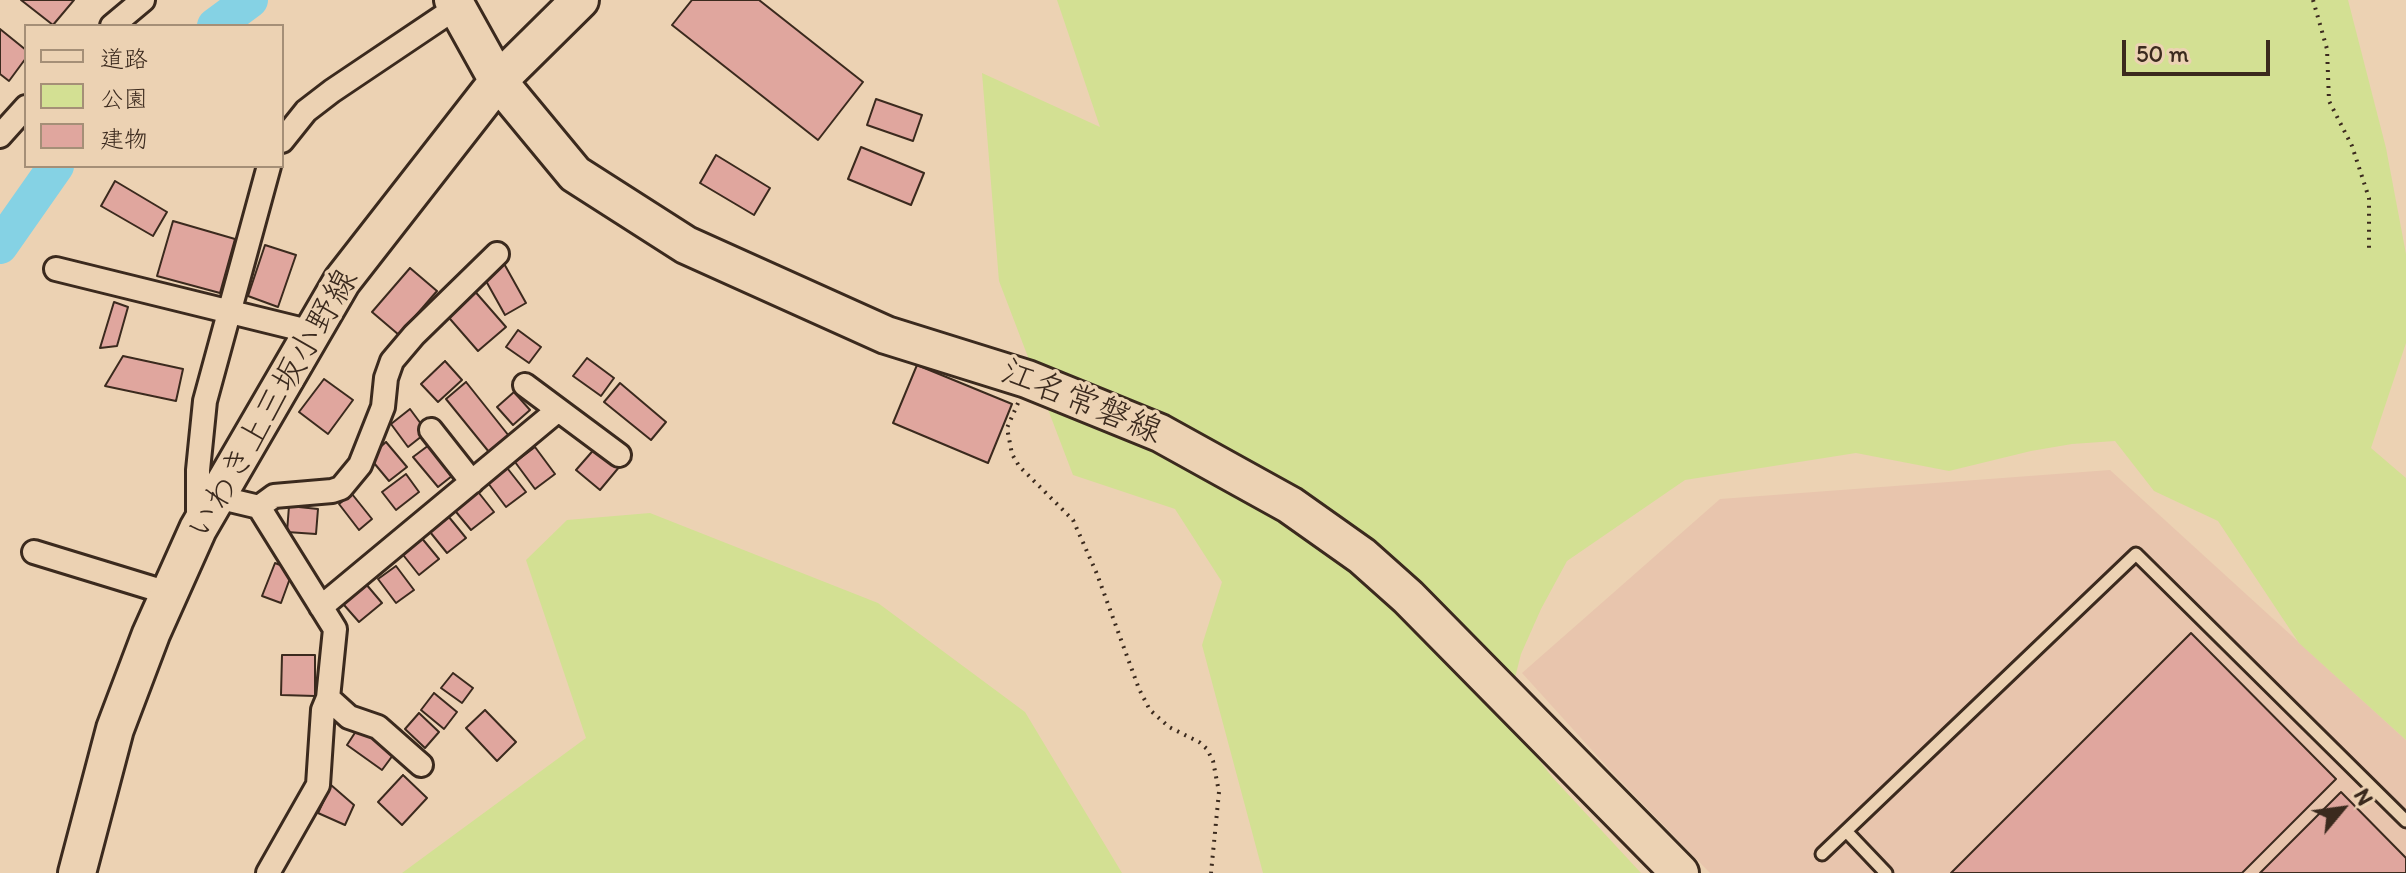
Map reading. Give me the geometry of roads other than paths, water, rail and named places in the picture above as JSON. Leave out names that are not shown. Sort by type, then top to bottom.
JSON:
[{"type":"main road","name":"いわき上三坂小野線","points":[[77,873],[115,729],[168,593],[198,529],[342,281],[498,81],[580,0]]},
{"type":"main road","name":"江名常磐線","points":[[455,4],[498,81],[575,174],[686,245],[886,335],[1027,379],[1160,433],[1290,505],[1362,556],[1408,597],[1680,873]]},
{"type":"street","points":[[114,24],[143,0]]},
{"type":"street","points":[[284,138],[306,111],[455,4]]},
{"type":"street","points":[[0,136],[24,109]]},
{"type":"street","points":[[198,529],[198,470],[205,401],[268,168]]},
{"type":"street","points":[[259,507],[274,496],[341,488],[360,465],[383,407],[386,378],[392,361],[414,335],[497,254]]},
{"type":"street","points":[[56,269],[312,332]]},
{"type":"street","points":[[525,385],[619,455]]},
{"type":"street","points":[[321,607],[558,410]]},
{"type":"street","points":[[431,430],[472,482]]},
{"type":"street","points":[[217,497],[259,507],[335,629],[328,698],[323,710],[318,785],[268,873]]},
{"type":"street","points":[[34,552],[168,593]]},
{"type":"street","points":[[328,698],[349,717],[378,727],[421,765]]},
{"type":"lane","points":[[1822,854],[2136,554],[2406,821]]},
{"type":"lane","points":[[1846,831],[1886,873]]},
{"type":"waterway","points":[[218,24],[250,0]]},
{"type":"waterway","points":[[0,246],[55,168]]}]
